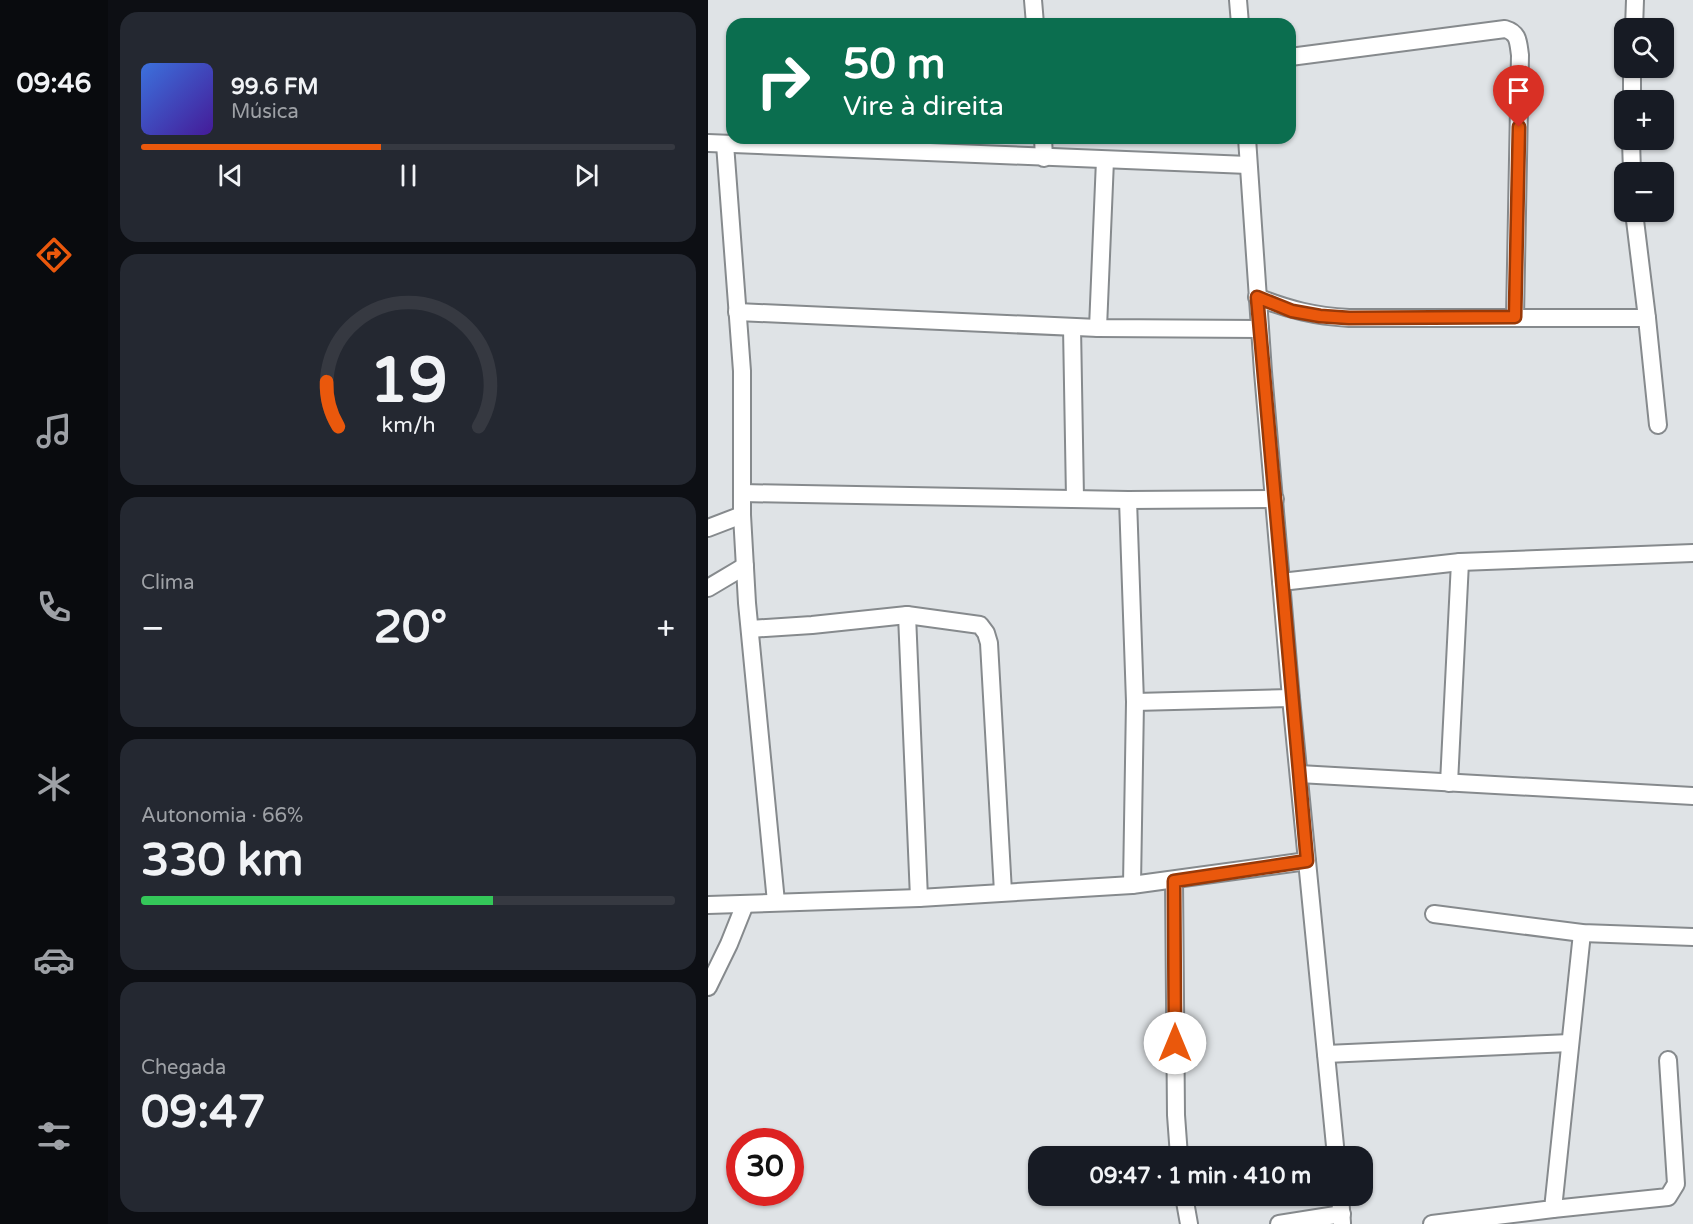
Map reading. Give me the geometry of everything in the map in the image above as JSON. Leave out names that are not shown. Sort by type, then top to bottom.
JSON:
[{"type":"street","points":[[1033,0],[1034,18]]},
{"type":"street","points":[[1238,0],[1240,18]]},
{"type":"street","points":[[1634,18],[1635,0]]},
{"type":"street","points":[[1296,56],[1505,29],[1518,37],[1520,55],[1515,317]]},
{"type":"street","points":[[776,902],[745,566],[742,515],[742,371],[716,144],[1248,165]]},
{"type":"street","points":[[1043,144],[1044,158]]},
{"type":"street","points":[[1247,144],[1257,297],[1291,698],[1335,1146]]},
{"type":"street","points":[[1098,328],[1105,160]]},
{"type":"street","points":[[1635,222],[1658,425]]},
{"type":"street","points":[[1257,297],[1292,311],[1349,318],[1647,318]]},
{"type":"street","points":[[737,312],[1098,328],[1260,329]]},
{"type":"street","points":[[1072,327],[1075,498]]},
{"type":"street","points":[[742,493],[1128,500],[1275,499]]},
{"type":"street","points":[[1128,500],[1135,702],[1132,885]]},
{"type":"street","points":[[708,528],[742,515]]},
{"type":"street","points":[[1281,582],[1460,562],[1693,553]]},
{"type":"street","points":[[1449,783],[1460,562]]},
{"type":"street","points":[[708,588],[745,566]]},
{"type":"street","points":[[750,629],[812,626],[907,615],[980,625],[989,643],[1002,892]]},
{"type":"street","points":[[907,615],[919,898]]},
{"type":"street","points":[[1135,702],[1291,698]]},
{"type":"street","points":[[1299,774],[1693,796]]},
{"type":"street","points":[[708,905],[919,898],[1132,885],[1307,861]]},
{"type":"street","points":[[1174,881],[1178,1146]]},
{"type":"street","points":[[708,987],[745,904]]},
{"type":"street","points":[[1434,914],[1582,933],[1693,937]]},
{"type":"street","points":[[1553,1209],[1582,933]]},
{"type":"street","points":[[1326,1054],[1570,1043]]},
{"type":"street","points":[[1432,1224],[1668,1197],[1676,1184],[1668,1060]]},
{"type":"street","points":[[1186,1206],[1189,1224]]},
{"type":"street","points":[[1279,1224],[1342,1219]]},
{"type":"route","points":[[1175,1043],[1174,881],[1307,861],[1257,297],[1292,311],[1320,316],[1349,318],[1515,317],[1519,127]]}]
